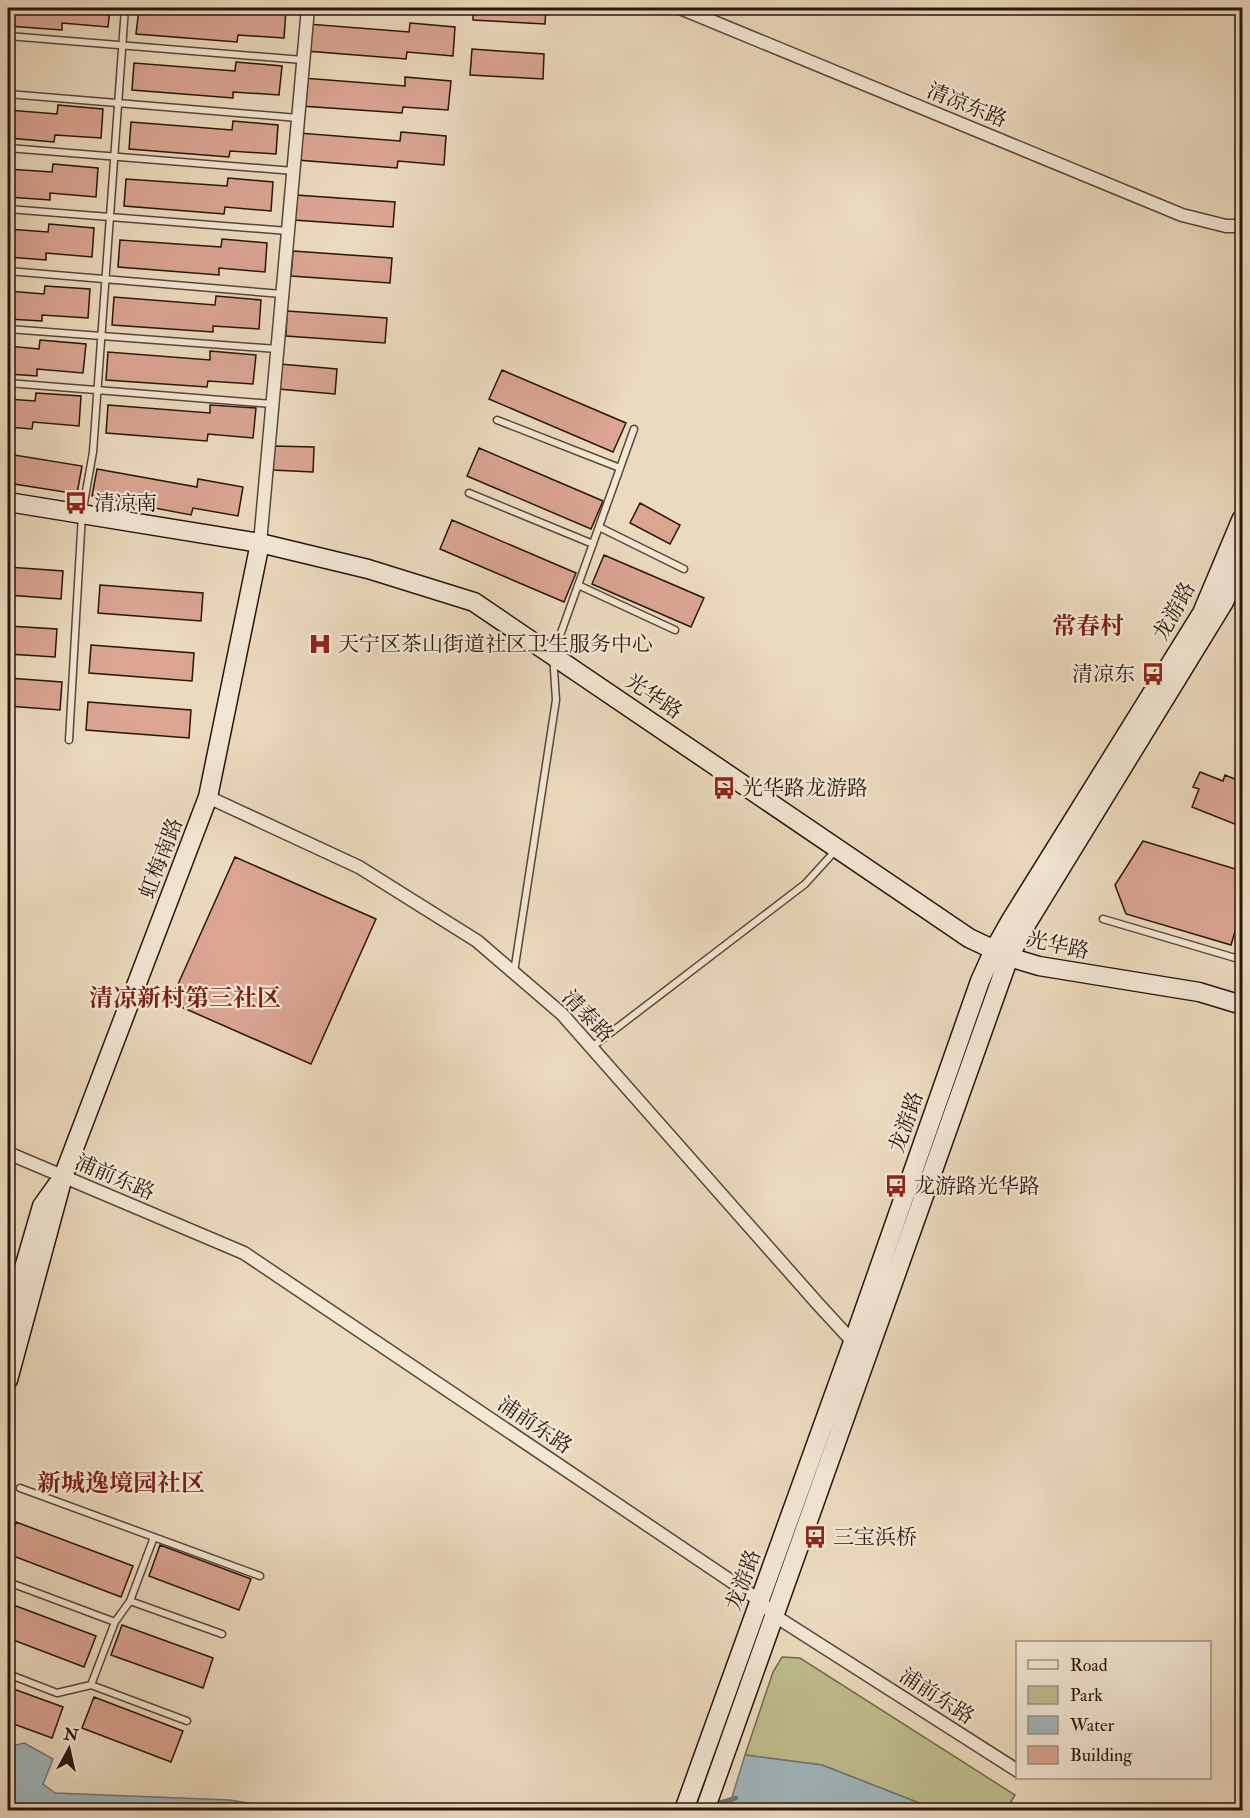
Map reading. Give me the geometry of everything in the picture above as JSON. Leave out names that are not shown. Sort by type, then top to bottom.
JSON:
[{"type":"main road","name":"光华路","points":[[8,502],[260,543],[368,569],[474,602],[969,938],[1002,953],[1040,966],[1199,992],[1242,1005]]},
{"type":"main road","name":"龙游路","points":[[684,1810],[759,1600],[861,1345],[1002,953],[1202,613],[1242,518]]},
{"type":"main road","name":"虹梅南路","points":[[8,1380],[63,1176],[208,797],[260,543]]},
{"type":"main road","name":"龙游路","points":[[1002,953],[1027,923],[1224,602],[1242,560]]},
{"type":"main road","name":"虹梅南路","points":[[8,1323],[42,1206],[63,1176]]},
{"type":"main road","name":"龙游路","points":[[705,1810],[775,1616],[861,1345]]},
{"type":"street","points":[[260,543],[308,8]]},
{"type":"street","name":"清凉东路","points":[[680,8],[1182,215],[1226,226],[1242,226]]},
{"type":"street","name":"清泰路","points":[[208,797],[359,867],[477,941],[562,1014],[861,1345]]},
{"type":"street","name":"浦前东路","points":[[8,1154],[244,1253],[759,1600],[775,1616],[1016,1770]]},
{"type":"lane","points":[[69,740],[82,514],[93,452],[125,8]]},
{"type":"lane","points":[[8,36],[303,60]]},
{"type":"lane","points":[[8,94],[298,118]]},
{"type":"lane","points":[[8,148],[294,171]]},
{"type":"lane","points":[[8,209],[288,231]]},
{"type":"lane","points":[[8,271],[282,294]]},
{"type":"lane","points":[[8,329],[277,350]]},
{"type":"lane","points":[[8,383],[272,404]]},
{"type":"lane","points":[[497,420],[620,468]]},
{"type":"lane","points":[[514,973],[556,700],[554,655],[634,429]]},
{"type":"lane","points":[[469,493],[593,544]]},
{"type":"lane","points":[[599,527],[684,569]]},
{"type":"lane","points":[[578,585],[675,630]]},
{"type":"lane","points":[[592,1047],[805,884],[837,848]]},
{"type":"lane","points":[[1103,919],[1242,960]]},
{"type":"lane","points":[[20,1488],[260,1576]]},
{"type":"lane","points":[[91,1685],[115,1622],[130,1601],[154,1537]]},
{"type":"lane","points":[[8,1582],[115,1622]]},
{"type":"lane","points":[[130,1601],[222,1634]]},
{"type":"lane","points":[[8,1674],[57,1693],[91,1685],[187,1721]]},
{"type":"green space","points":[[782,1657],[800,1658],[1015,1795],[1006,1810],[937,1810],[822,1765],[745,1755],[773,1672]]},
{"type":"water","points":[[24,1743],[53,1759],[43,1784],[55,1793],[230,1800],[291,1810],[8,1810],[8,1747]]},
{"type":"water","points":[[745,1755],[822,1765],[937,1810],[728,1810]]},
{"type":"building","points":[[8,8],[110,8],[108,27],[62,23],[62,30],[8,26]]},
{"type":"building","points":[[139,8],[240,14],[240,8],[286,9],[284,38],[238,35],[237,42],[136,34]]},
{"type":"building","points":[[473,8],[546,8],[545,24],[473,20]]},
{"type":"building","points":[[410,23],[455,27],[453,56],[407,52],[406,59],[306,51],[308,24],[409,32]]},
{"type":"building","points":[[472,49],[544,54],[543,79],[470,75]]},
{"type":"building","points":[[236,62],[282,66],[279,95],[233,92],[233,98],[132,90],[134,63],[235,71]]},
{"type":"building","points":[[405,77],[451,81],[448,110],[403,107],[402,113],[301,106],[303,78],[405,86]]},
{"type":"building","points":[[58,105],[103,109],[101,138],[55,135],[54,142],[8,138],[8,110],[57,114]]},
{"type":"building","points":[[233,121],[278,125],[276,154],[230,151],[229,157],[129,149],[131,122],[232,130]]},
{"type":"building","points":[[401,132],[446,136],[444,165],[398,161],[397,168],[297,160],[299,133],[400,141]]},
{"type":"building","points":[[53,164],[98,168],[96,197],[50,193],[50,200],[8,197],[8,169],[52,172]]},
{"type":"building","points":[[228,178],[273,182],[271,211],[225,207],[224,214],[124,206],[126,179],[227,186]]},
{"type":"building","points":[[296,195],[395,202],[393,227],[294,220]]},
{"type":"building","points":[[49,224],[94,228],[92,257],[46,253],[46,260],[8,257],[8,229],[48,232]]},
{"type":"building","points":[[222,239],[267,243],[265,272],[219,268],[219,275],[118,267],[120,240],[221,247]]},
{"type":"building","points":[[293,251],[392,258],[390,283],[291,276]]},
{"type":"building","points":[[45,286],[90,289],[88,318],[42,315],[42,321],[8,319],[8,291],[44,294]]},
{"type":"building","points":[[216,296],[261,300],[259,329],[213,326],[213,332],[112,325],[114,297],[215,305]]},
{"type":"building","points":[[287,311],[387,318],[385,343],[286,336]]},
{"type":"building","points":[[40,340],[86,344],[83,373],[37,369],[37,376],[8,374],[8,346],[39,349]]},
{"type":"building","points":[[210,351],[256,355],[253,384],[208,381],[207,387],[106,380],[108,352],[210,360]]},
{"type":"building","points":[[280,364],[337,369],[335,394],[278,389]]},
{"type":"building","points":[[502,370],[626,423],[613,452],[489,399]]},
{"type":"building","points":[[36,393],[81,396],[79,426],[33,422],[32,429],[8,427],[8,399],[35,401]]},
{"type":"building","points":[[108,405],[210,413],[210,405],[256,408],[253,438],[208,434],[207,441],[106,433]]},
{"type":"building","points":[[272,446],[314,447],[313,472],[272,470]]},
{"type":"building","points":[[479,448],[603,501],[591,529],[467,476]]},
{"type":"building","points":[[8,454],[82,466],[77,494],[8,483]]},
{"type":"building","points":[[97,469],[197,487],[198,479],[243,487],[238,516],[193,508],[191,515],[92,496]]},
{"type":"building","points":[[640,503],[680,525],[670,544],[630,523]]},
{"type":"building","points":[[452,520],[576,573],[564,602],[440,549]]},
{"type":"building","points":[[604,555],[704,598],[691,627],[592,584]]},
{"type":"building","points":[[8,567],[63,571],[61,599],[8,595]]},
{"type":"building","points":[[100,585],[203,593],[201,621],[98,613]]},
{"type":"building","points":[[8,626],[57,629],[55,657],[8,654]]},
{"type":"building","points":[[91,645],[194,653],[192,681],[89,673]]},
{"type":"building","points":[[8,678],[62,682],[60,710],[8,706]]},
{"type":"building","points":[[88,702],[191,710],[189,738],[86,730]]},
{"type":"building","points":[[1200,772],[1223,781],[1225,775],[1242,782],[1242,827],[1192,807],[1199,789],[1193,787]]},
{"type":"building","points":[[1143,841],[1242,871],[1242,908],[1231,945],[1126,914],[1115,885]]},
{"type":"building","points":[[235,857],[376,919],[311,1064],[170,1002]]},
{"type":"building","points":[[16,1522],[133,1566],[121,1597],[8,1554],[8,1543]]},
{"type":"building","points":[[160,1545],[251,1579],[239,1610],[149,1576]]},
{"type":"building","points":[[8,1603],[96,1636],[84,1667],[8,1638]]},
{"type":"building","points":[[122,1625],[213,1658],[203,1688],[111,1655]]},
{"type":"building","points":[[8,1687],[63,1707],[52,1738],[8,1722]]},
{"type":"building","points":[[94,1697],[183,1731],[171,1762],[82,1728]]},
{"type":"waterway","points":[[712,1805],[736,1798]]},
{"type":"place","name":"清凉南","points":[[76,503]]},
{"type":"place","name":"天宁区茶山街道社区卫生服务中心","points":[[320,644]]},
{"type":"place","name":"清凉东","points":[[1153,674]]},
{"type":"place","name":"光华路龙游路","points":[[724,788]]},
{"type":"place","name":"龙游路光华路","points":[[896,1186]]},
{"type":"place","name":"三宝浜桥","points":[[815,1537]]},
{"type":"district","name":"常春村","points":[[1088,626]]},
{"type":"district","name":"清凉新村第三社区","points":[[185,998]]},
{"type":"district","name":"新城逸境园社区","points":[[121,1483]]}]
